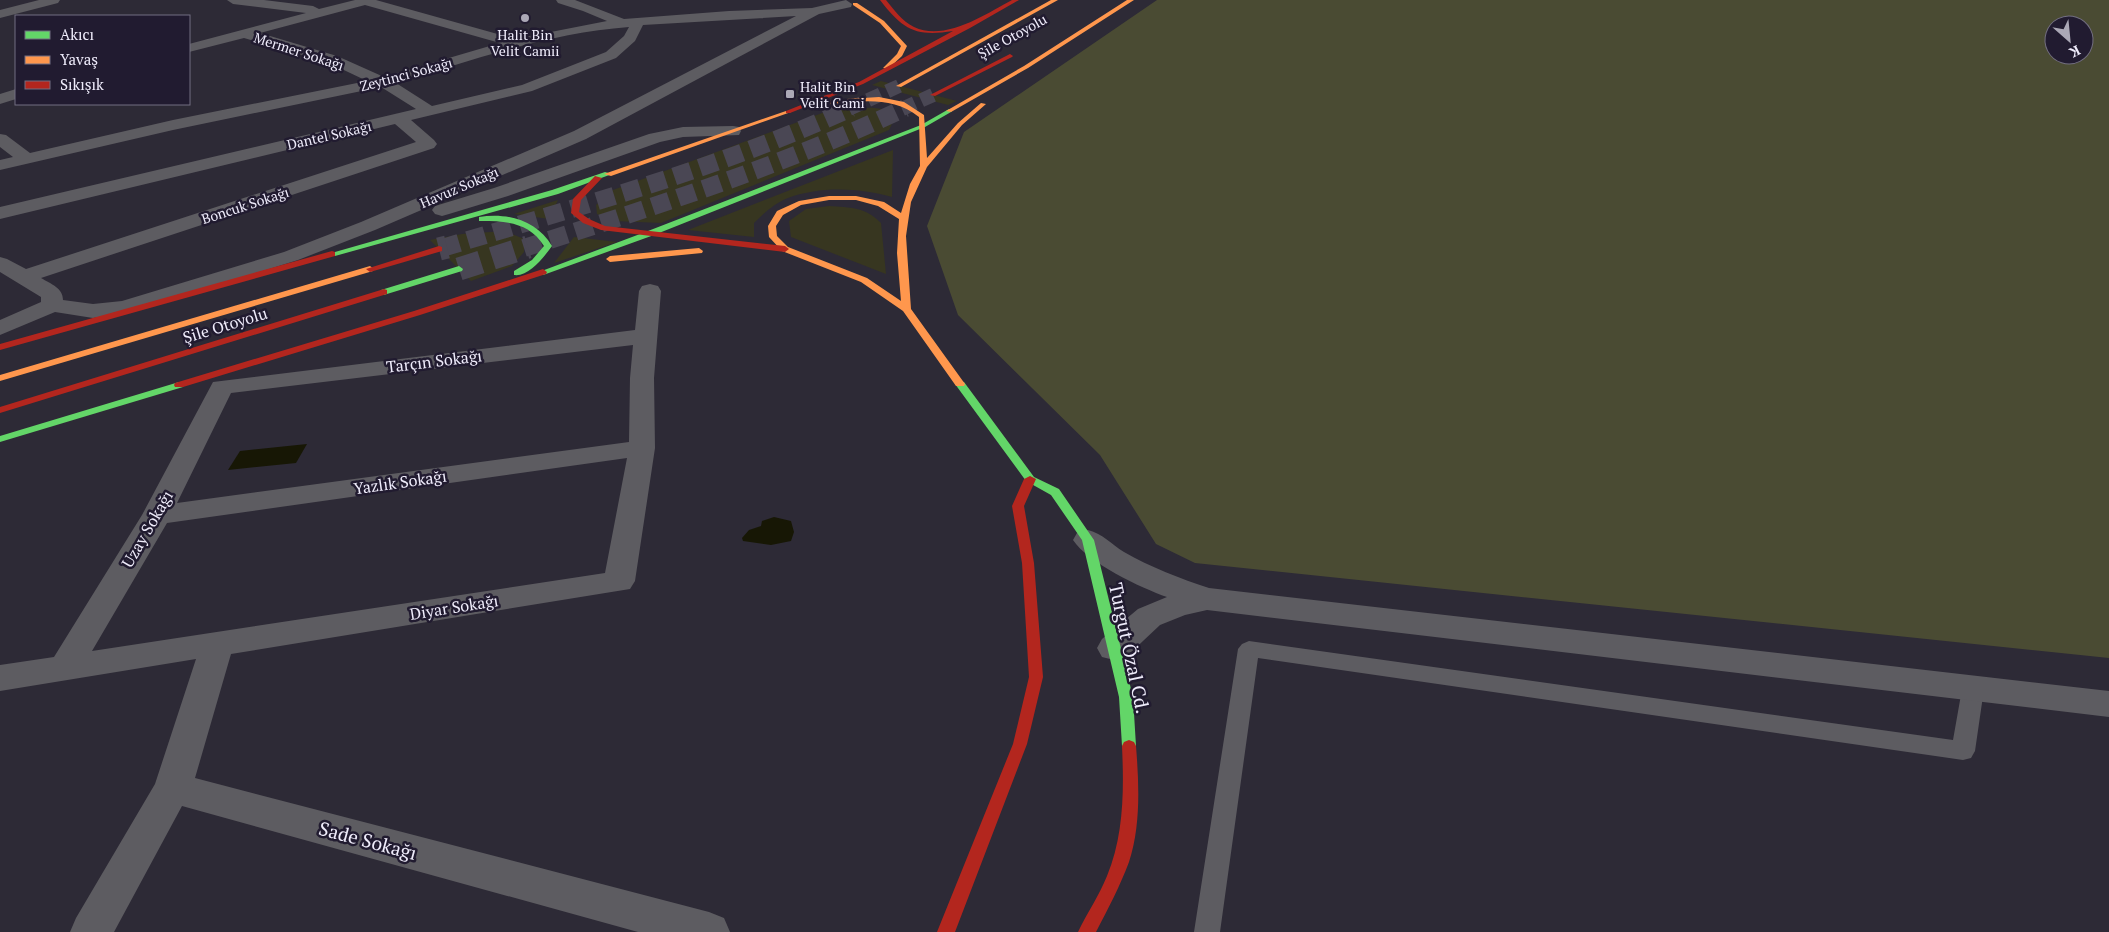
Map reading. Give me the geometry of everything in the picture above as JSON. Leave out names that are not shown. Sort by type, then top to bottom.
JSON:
[{"type":"main road","points":[[845,3],[881,0],[910,29],[926,31],[968,27]]},
{"type":"main road","points":[[0,347],[555,192],[599,177],[805,106],[860,83],[1016,0]]},
{"type":"main road","name":"Şile Otoyolu","points":[[899,86],[1055,0]]},
{"type":"main road","points":[[0,439],[531,276],[651,233],[923,126],[1026,67],[1131,0]]},
{"type":"main road","points":[[845,3],[870,12],[884,22],[904,46],[900,54],[886,68]]},
{"type":"main road","name":"Şile Otoyolu","points":[[933,94],[1024,50]]},
{"type":"main road","points":[[906,309],[903,218],[910,190],[924,166],[964,120],[1026,67]]},
{"type":"main road","points":[[805,106],[849,100],[905,103],[918,110],[922,116],[924,166]]},
{"type":"main road","points":[[599,177],[578,199],[575,212],[580,217],[604,228],[784,249],[864,280],[906,309]]},
{"type":"main road","points":[[784,249],[773,237],[772,226],[780,213],[799,203],[829,198],[856,198],[881,204],[903,218]]},
{"type":"main road","points":[[431,226],[471,220],[500,219],[527,224],[540,231],[546,237],[548,246],[535,262],[496,284],[461,298]]},
{"type":"main road","name":"Şile Otoyolu","points":[[0,378],[439,249]]},
{"type":"main road","points":[[531,276],[619,258],[686,252],[784,249]]},
{"type":"main road","name":"Şile Otoyolu","points":[[0,410],[459,269]]},
{"type":"main road","name":"Turgut Özal Cd.","points":[[906,309],[1030,479],[1056,492],[1088,540],[1126,697],[1132,783],[1129,829],[1116,876],[1087,932]]},
{"type":"main road","points":[[946,932],[1020,744],[1036,677],[1028,563],[1018,506],[1030,479]]},
{"type":"street","points":[[18,15],[54,0]]},
{"type":"street","points":[[232,0],[327,12]]},
{"type":"street","points":[[562,0],[588,8],[622,23]]},
{"type":"street","points":[[724,0],[729,15]]},
{"type":"street","points":[[190,48],[368,1],[515,43]]},
{"type":"street","name":"Havuz Sokağı","points":[[52,299],[93,311],[124,307],[291,256],[368,226],[580,135],[815,11],[845,3]]},
{"type":"street","name":"Zeytinci Sokağı","points":[[0,165],[169,118],[383,82],[515,43],[622,23],[815,11]]},
{"type":"street","points":[[3,21],[15,16]]},
{"type":"street","name":"Dantel Sokağı","points":[[0,213],[527,88],[610,55],[630,38],[638,22]]},
{"type":"street","name":"Mermer Sokağı","points":[[244,34],[332,59],[383,82],[432,112]]},
{"type":"street","points":[[0,89],[15,92]]},
{"type":"street","points":[[0,98],[15,92]]},
{"type":"street","name":"Boncuk Sokağı","points":[[24,277],[428,144],[399,119]]},
{"type":"street","points":[[368,226],[432,213],[501,192],[655,138],[683,132],[733,131]]},
{"type":"street","points":[[0,140],[27,159]]},
{"type":"street","points":[[0,264],[24,277],[52,299],[0,328]]},
{"type":"street","name":"Diyar Sokağı","points":[[0,678],[619,581],[642,448],[642,378],[650,291]]},
{"type":"street","name":"Tarçın Sokağı","points":[[222,387],[646,336]]},
{"type":"street","name":"Uzay Sokağı","points":[[65,667],[158,515],[222,387]]},
{"type":"street","name":"Yazlık Sokağı","points":[[158,515],[642,448]]},
{"type":"street","points":[[1088,540],[1113,559],[1172,587],[1207,599],[2109,704]]},
{"type":"street","points":[[1114,648],[1149,617],[1178,605],[1207,599]]},
{"type":"street","points":[[91,932],[173,788],[218,643]]},
{"type":"street","name":"Sade Sokağı","points":[[173,788],[709,932]]},
{"type":"lane","points":[[1207,932],[1249,649],[1963,751],[1973,689]]},
{"type":"shaded area","points":[[1157,0],[2109,0],[2109,658],[1195,563],[1156,544],[1100,455],[958,315],[927,226],[964,132]]},
{"type":"shaded area","points":[[881,81],[957,101],[948,105],[872,85]]},
{"type":"shaded area","points":[[856,108],[878,108],[888,112],[894,120],[889,130],[661,223],[614,221],[597,214],[596,205],[613,190],[825,112]]},
{"type":"shaded area","points":[[893,150],[892,197],[853,190],[827,190],[801,194],[779,203],[754,223],[754,237],[688,230]]},
{"type":"shaded area","points":[[558,200],[549,219],[514,214]]},
{"type":"shaded area","points":[[829,206],[863,211],[875,217],[881,223],[886,274],[791,237],[789,221],[806,209]]},
{"type":"shaded area","points":[[505,231],[524,239],[524,252],[512,266],[471,281],[430,240],[462,234]]},
{"type":"shaded area","points":[[574,237],[617,242],[554,263]]},
{"type":"shaded area","points":[[307,444],[296,463],[228,470],[240,451]]},
{"type":"shaded area","points":[[774,517],[791,521],[794,532],[791,541],[771,545],[743,541],[742,538],[749,530],[761,526],[762,521]]},
{"type":"tunnel","points":[[849,109],[899,86]]},
{"type":"tunnel","points":[[902,109],[933,95]]},
{"type":"tunnel","points":[[442,248],[700,168],[801,130],[851,108]]},
{"type":"tunnel","points":[[524,248],[669,201],[764,167],[812,149],[905,108]]},
{"type":"tunnel","points":[[439,249],[447,247]]},
{"type":"tunnel","points":[[459,269],[528,247]]},
{"type":"traffic: fast","points":[[543,272],[651,233],[923,126],[949,111]]},
{"type":"traffic: fast","points":[[332,254],[555,192],[608,174]]},
{"type":"traffic: fast","points":[[482,219],[502,219],[520,222],[529,226],[543,237],[548,246],[535,262],[517,273]]},
{"type":"traffic: fast","points":[[384,292],[459,269]]},
{"type":"traffic: fast","points":[[960,384],[1030,479],[1055,492],[1088,540],[1126,697],[1129,746]]},
{"type":"traffic: fast","points":[[0,439],[179,385]]},
{"type":"traffic: slow","points":[[899,86],[1055,0]]},
{"type":"traffic: slow","points":[[949,111],[1026,67],[1131,0]]},
{"type":"traffic: slow","points":[[855,4],[882,22],[904,46],[900,55],[886,68]]},
{"type":"traffic: slow","points":[[831,102],[879,99],[902,104],[913,109],[922,116],[924,166]]},
{"type":"traffic: slow","points":[[924,166],[960,124],[983,104]]},
{"type":"traffic: slow","points":[[608,174],[788,112]]},
{"type":"traffic: slow","points":[[906,309],[901,253],[903,219],[914,184],[924,166]]},
{"type":"traffic: slow","points":[[903,218],[881,204],[856,198],[829,198],[799,203],[780,213],[772,226],[773,237],[785,249],[864,280],[906,309],[960,384]]},
{"type":"traffic: slow","points":[[610,259],[699,251]]},
{"type":"traffic: slow","points":[[0,378],[370,269]]},
{"type":"traffic: jam","points":[[883,0],[902,22],[919,31],[940,32],[968,27]]},
{"type":"traffic: jam","points":[[788,112],[861,83],[1016,0]]},
{"type":"traffic: jam","points":[[933,95],[1010,56]]},
{"type":"traffic: jam","points":[[598,178],[577,199],[575,213],[586,221],[604,228],[785,249]]},
{"type":"traffic: jam","points":[[370,269],[439,249]]},
{"type":"traffic: jam","points":[[0,347],[332,254]]},
{"type":"traffic: jam","points":[[179,385],[417,313],[543,272]]},
{"type":"traffic: jam","points":[[0,410],[384,292]]},
{"type":"traffic: jam","points":[[946,932],[1020,744],[1036,677],[1028,563],[1018,506],[1030,479]]},
{"type":"traffic: jam","points":[[1087,932],[1115,876],[1125,845],[1131,796],[1129,746]]},
{"type":"place","name":"Halit Bin Velit Camii","points":[[525,18]]},
{"type":"place","name":"Halit Bin Velit Cami","points":[[790,94]]}]
